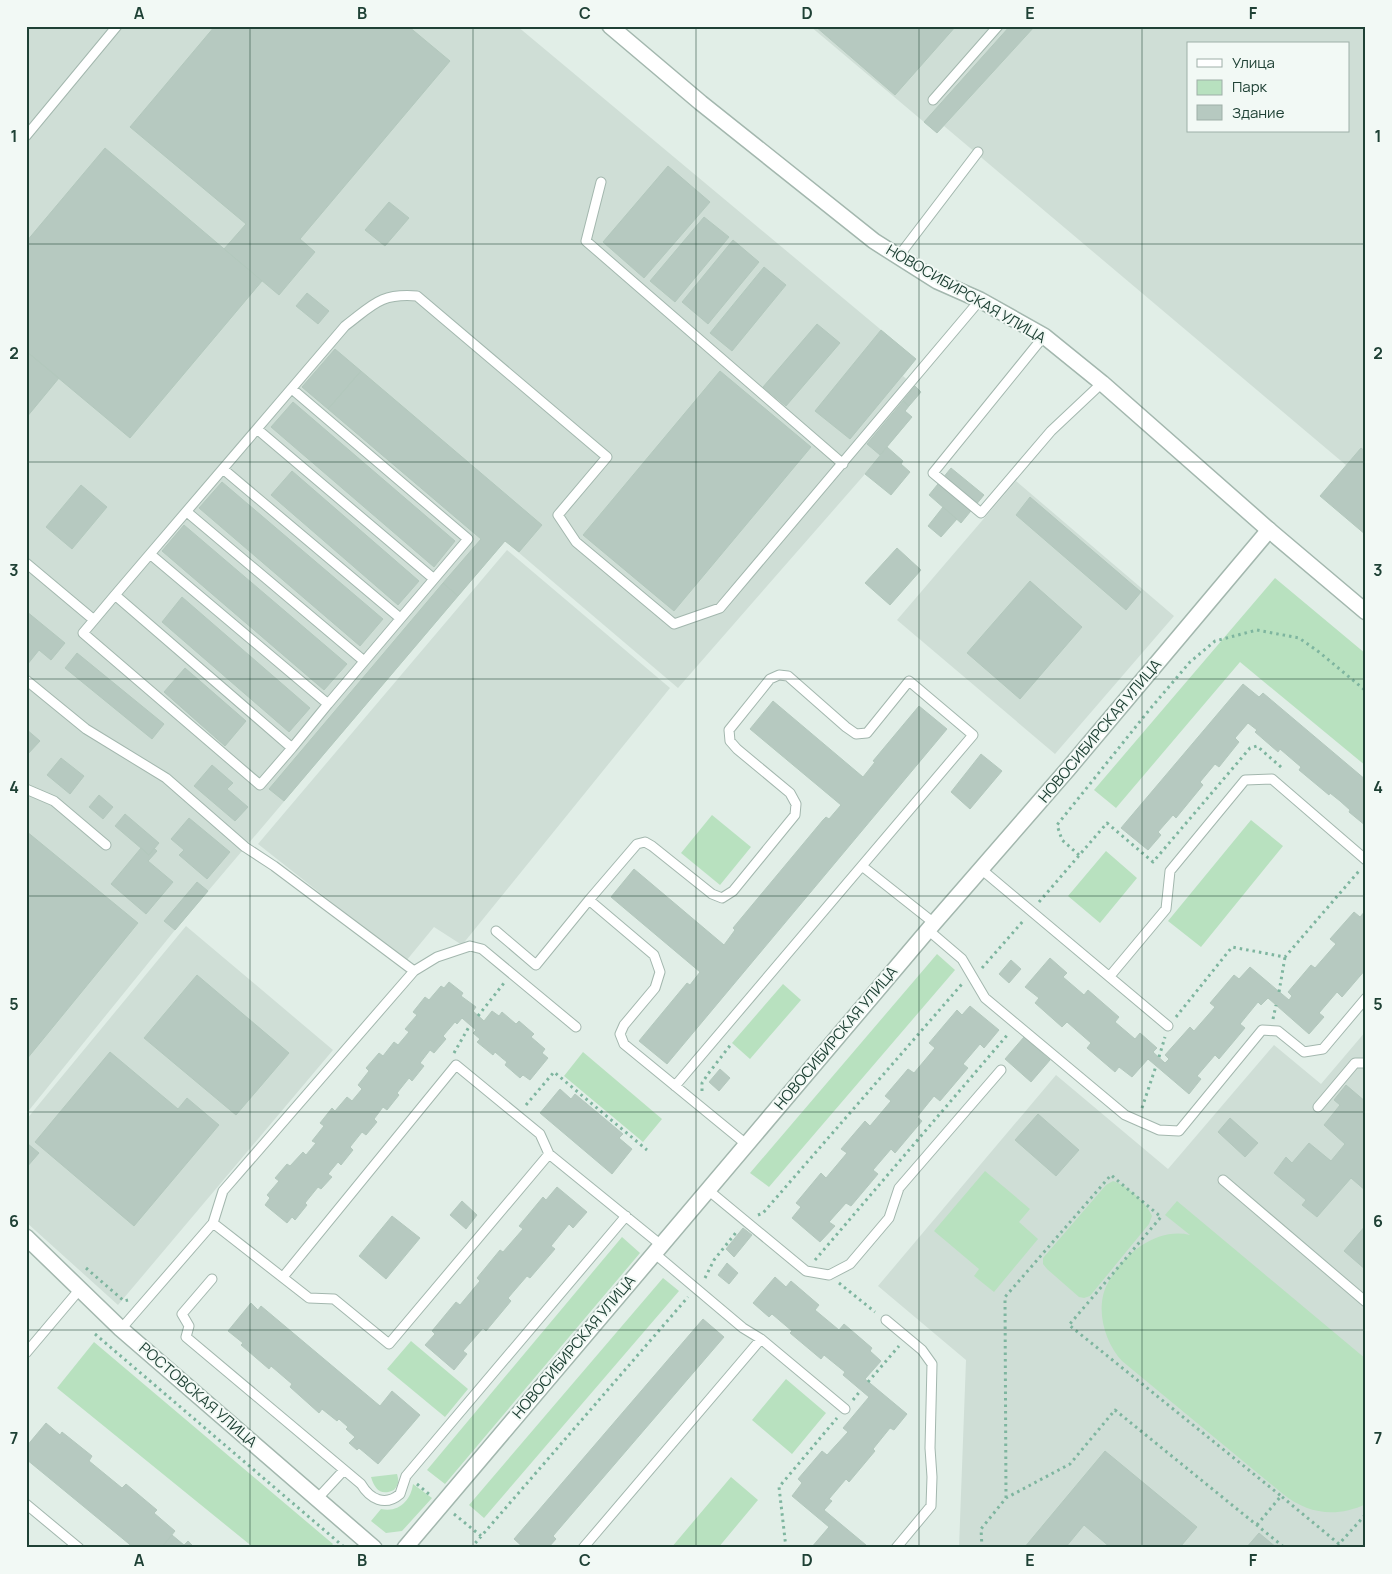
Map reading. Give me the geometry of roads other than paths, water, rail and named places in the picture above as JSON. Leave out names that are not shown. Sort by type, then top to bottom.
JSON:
[{"type":"street","name":"НОВОСИБИРСКАЯ УЛИЦА","points":[[610,26],[701,103],[874,241],[937,280],[980,300],[1044,336],[1102,383],[1269,530],[1366,612]]},
{"type":"street","name":"НОВОСИБИРСКАЯ УЛИЦА","points":[[405,1548],[1269,530]]},
{"type":"street","name":"РОСТОВСКАЯ УЛИЦА","points":[[26,1237],[122,1329],[374,1548]]},
{"type":"lane","points":[[26,136],[117,26]]},
{"type":"lane","points":[[932,100],[998,26]]},
{"type":"lane","points":[[898,257],[978,152]]},
{"type":"lane","points":[[601,182],[586,241],[843,464]]},
{"type":"lane","points":[[292,389],[468,539],[260,785],[83,633],[345,326],[373,304],[386,297],[399,294],[417,296],[607,457],[558,516],[576,542],[674,624],[720,608],[980,300]]},
{"type":"lane","points":[[1044,336],[932,473],[981,513],[1051,431],[1102,383]]},
{"type":"lane","points":[[257,429],[434,578]]},
{"type":"lane","points":[[223,469],[400,618]]},
{"type":"lane","points":[[187,512],[364,661]]},
{"type":"lane","points":[[150,554],[328,704]]},
{"type":"lane","points":[[26,563],[94,620]]},
{"type":"lane","points":[[115,595],[292,748]]},
{"type":"lane","points":[[496,931],[536,964],[637,844],[645,842],[712,894],[722,898],[733,891],[795,815],[796,804],[790,793],[730,741],[729,730],[770,679],[779,675],[788,676],[856,734],[867,733],[908,681],[973,735],[675,1086]]},
{"type":"lane","points":[[26,680],[86,729],[166,778],[245,846],[414,971]]},
{"type":"lane","points":[[1110,976],[1166,909],[1170,871],[1245,780],[1272,779],[1366,860]]},
{"type":"lane","points":[[26,789],[54,801],[106,845]]},
{"type":"lane","points":[[862,866],[931,927],[962,959],[985,998],[1125,1115],[1159,1130],[1179,1131],[1262,1030],[1278,1031],[1304,1052],[1323,1050],[1366,998]]},
{"type":"lane","points":[[981,869],[1168,1026]]},
{"type":"lane","points":[[589,900],[654,955],[660,972],[655,988],[624,1025],[620,1034],[624,1044],[746,1144]]},
{"type":"lane","points":[[122,1329],[213,1224],[223,1190],[414,971],[437,957],[470,946],[482,949],[576,1027]]},
{"type":"lane","points":[[1318,1107],[1355,1063],[1366,1064]]},
{"type":"lane","points":[[283,1277],[456,1065],[540,1134],[549,1154],[626,1216],[657,1249],[744,1328],[762,1339],[845,1409]]},
{"type":"lane","points":[[708,1190],[806,1272],[829,1275],[850,1264],[889,1218],[899,1188],[1001,1070]]},
{"type":"lane","points":[[213,1224],[309,1298],[334,1300],[389,1344],[549,1154]]},
{"type":"lane","points":[[1223,1180],[1366,1302]]},
{"type":"lane","points":[[212,1279],[182,1314],[189,1326],[186,1337],[361,1484],[369,1495],[384,1501],[393,1499],[400,1494],[406,1476],[626,1216]]},
{"type":"lane","points":[[26,1353],[80,1289]]},
{"type":"lane","points":[[886,1320],[922,1350],[932,1364],[931,1506],[896,1548]]},
{"type":"lane","points":[[583,1548],[762,1339]]},
{"type":"lane","points":[[318,1498],[344,1470]]},
{"type":"lane","points":[[26,1504],[79,1548]]}]
